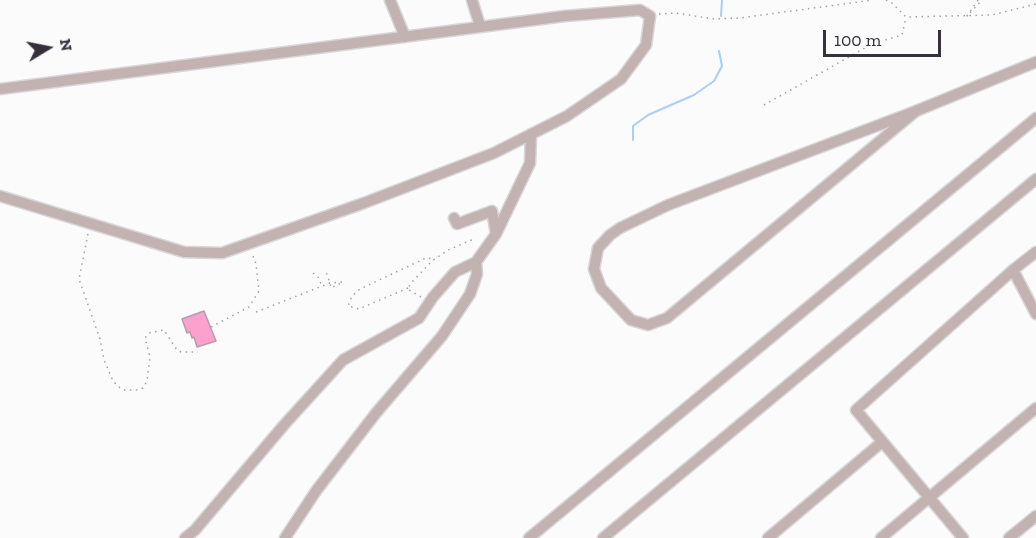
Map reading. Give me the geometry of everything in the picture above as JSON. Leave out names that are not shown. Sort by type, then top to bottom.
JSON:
[{"type":"lane","points":[[390,0],[405,37]]},
{"type":"lane","points":[[472,0],[480,26]]},
{"type":"lane","points":[[0,89],[566,16],[640,10],[650,16],[646,45],[621,80],[567,116],[483,157],[364,203],[222,253],[184,252],[0,196]]},
{"type":"lane","points":[[916,111],[667,318],[648,325],[631,320],[601,288],[594,269],[598,248],[620,228],[668,205],[916,111],[1036,62]]},
{"type":"lane","points":[[529,538],[1036,118]]},
{"type":"lane","points":[[185,538],[195,530],[284,425],[344,360],[419,318],[433,297],[455,272],[476,262],[496,234],[530,163],[531,134]]},
{"type":"lane","points":[[603,538],[1036,179]]},
{"type":"lane","points":[[454,218],[458,224],[492,211],[496,234]]},
{"type":"lane","points":[[963,538],[856,410],[1036,252]]},
{"type":"lane","points":[[285,538],[308,502],[376,413],[442,336],[470,294],[477,274],[476,262]]},
{"type":"lane","points":[[1013,270],[1036,314]]},
{"type":"lane","points":[[881,538],[1036,408]]},
{"type":"lane","points":[[768,538],[882,442]]},
{"type":"lane","points":[[1009,538],[1036,516]]},
{"type":"path","points":[[650,16],[676,13],[714,19],[740,18],[873,0]]},
{"type":"path","points":[[886,0],[906,16],[992,15],[1036,4]]},
{"type":"path","points":[[967,16],[980,0]]},
{"type":"path","points":[[764,105],[873,44],[902,35],[906,16]]},
{"type":"path","points":[[91,225],[79,279],[113,381],[123,390],[133,391],[143,388],[150,369],[150,357],[145,338],[156,330],[164,330],[174,346],[181,352],[198,352]]},
{"type":"path","points":[[435,259],[426,258],[360,289],[352,296],[348,306],[359,309],[408,288],[435,259],[448,250],[474,239]]},
{"type":"path","points":[[211,327],[249,307],[259,291],[256,264],[249,243]]},
{"type":"path","points":[[256,312],[330,283],[342,281],[341,284],[331,288],[330,283],[326,272]]},
{"type":"path","points":[[313,273],[322,286]]},
{"type":"path","points":[[408,288],[417,296],[433,297]]},
{"type":"building","points":[[204,311],[216,341],[197,347],[194,337],[192,338],[190,332],[187,333],[182,319]]},
{"type":"waterway","points":[[721,16],[722,0]]},
{"type":"waterway","points":[[633,140],[633,126],[648,115],[694,95],[714,81],[722,66],[719,51]]}]
